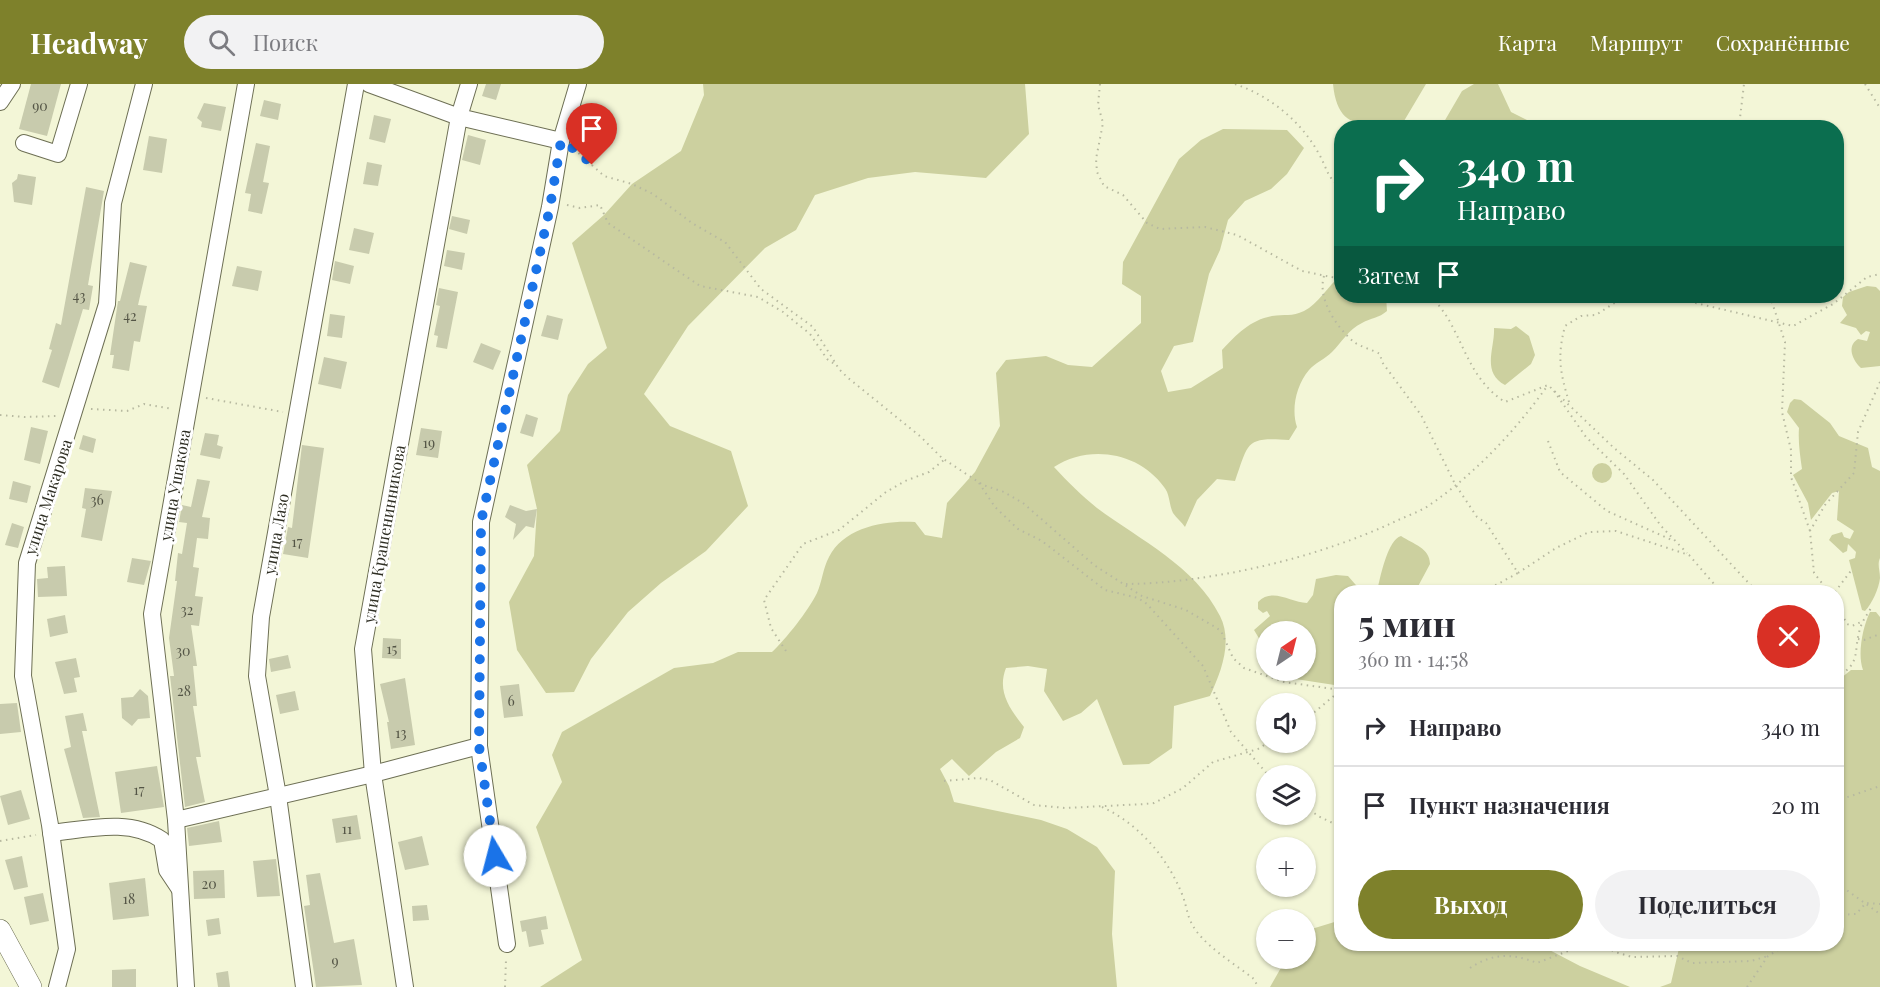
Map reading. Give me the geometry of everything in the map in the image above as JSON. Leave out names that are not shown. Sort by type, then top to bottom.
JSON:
[{"type":"main road","points":[[0,930],[31,987]]},
{"type":"street","points":[[0,102],[12,84]]},
{"type":"street","points":[[24,143],[58,154],[79,84]]},
{"type":"street","name":"улица Макарова","points":[[57,987],[67,949],[51,833],[22,676],[27,563],[76,412],[106,304],[113,202],[144,84]]},
{"type":"street","name":"улица Ушакова","points":[[186,987],[176,820],[152,614],[246,84]]},
{"type":"street","name":"улица Лазо","points":[[304,987],[278,796],[257,676],[261,617],[356,84]]},
{"type":"street","points":[[369,84],[459,117],[561,141]]},
{"type":"street","name":"улица Крашенинникова","points":[[405,987],[373,774],[363,649],[459,117],[469,84]]},
{"type":"street","points":[[507,944],[479,746],[481,522],[550,207],[561,141],[578,84]]},
{"type":"street","points":[[176,820],[373,774],[479,746]]},
{"type":"street","name":"улица Ушакова","points":[[51,833],[128,826],[147,831],[162,840],[167,870],[180,889]]},
{"type":"path","points":[[1100,84],[1098,105],[1103,123],[1096,159],[1097,172],[1104,186],[1123,195],[1147,224],[1160,229],[1205,226],[1237,235],[1286,264],[1334,278]]},
{"type":"path","points":[[1235,84],[1260,95],[1285,112],[1303,129],[1320,155],[1328,178],[1334,183]]},
{"type":"path","points":[[1740,120],[1744,84]]},
{"type":"path","points":[[1865,84],[1880,108]]},
{"type":"path","points":[[561,141],[579,152],[604,176],[632,184],[653,194],[692,223],[725,242],[761,289],[813,327],[836,364]]},
{"type":"path","points":[[550,207],[560,210],[566,205],[580,208],[600,205],[608,223],[700,286],[749,294],[783,312],[810,333],[827,359],[836,364],[944,460],[979,483],[1004,492],[1023,503],[1087,561],[1142,596],[1186,609],[1221,631],[1233,658],[1254,674],[1302,686],[1334,689]]},
{"type":"path","points":[[1844,295],[1867,277],[1880,274]]},
{"type":"path","points":[[1324,276],[1322,284],[1325,302],[1333,316],[1356,344],[1380,354],[1382,362],[1421,415],[1455,484],[1477,517],[1486,523],[1518,573]]},
{"type":"path","points":[[1436,303],[1450,321],[1478,378],[1490,392],[1505,402],[1548,385]]},
{"type":"path","points":[[1570,405],[1561,375],[1558,352],[1566,326],[1581,316],[1596,315],[1614,303]]},
{"type":"path","points":[[1695,303],[1793,326],[1834,303]]},
{"type":"path","points":[[1772,303],[1785,351],[1782,420],[1791,450],[1792,482],[1810,531],[1814,573],[1823,585]]},
{"type":"path","points":[[1810,531],[1825,505],[1854,473],[1858,432],[1880,382]]},
{"type":"path","points":[[1125,584],[1202,578],[1341,545],[1430,505],[1522,422],[1548,385]]},
{"type":"path","points":[[1548,385],[1614,448],[1653,480],[1750,585]]},
{"type":"path","points":[[1551,388],[1586,437],[1624,474],[1661,526],[1715,585]]},
{"type":"path","points":[[0,415],[24,417],[76,412],[127,411],[144,404],[189,404],[298,415]]},
{"type":"path","points":[[1548,441],[1560,471],[1607,512],[1676,542]]},
{"type":"path","points":[[786,651],[771,628],[765,600],[799,548],[812,539],[839,530],[886,492],[905,481],[929,472],[944,460]]},
{"type":"path","points":[[979,483],[995,507],[1018,529],[1046,543],[1067,563],[1105,590],[1138,598],[1149,606],[1182,646],[1203,666],[1231,732],[1260,765]]},
{"type":"path","points":[[1496,585],[1556,548],[1589,532],[1616,531],[1689,555]]},
{"type":"path","points":[[1840,585],[1853,568]]},
{"type":"path","points":[[1844,673],[1855,659],[1863,621],[1871,608]]},
{"type":"path","points":[[1844,619],[1852,626],[1863,621]]},
{"type":"path","points":[[1858,639],[1864,640],[1880,634]]},
{"type":"path","points":[[1316,711],[1334,696]]},
{"type":"path","points":[[944,780],[971,778],[990,780],[1034,805],[1065,808],[1154,802],[1183,788],[1213,762],[1256,750]]},
{"type":"path","points":[[1844,798],[1880,786]]},
{"type":"path","points":[[1100,806],[1114,812],[1152,843],[1175,877],[1186,903],[1186,915],[1198,934],[1254,979],[1258,987]]},
{"type":"path","points":[[1316,814],[1334,824]]},
{"type":"path","points":[[0,841],[51,833]]},
{"type":"path","points":[[1844,888],[1880,914]]},
{"type":"path","points":[[1866,903],[1880,904]]},
{"type":"path","points":[[1844,915],[1856,914],[1866,903]]},
{"type":"path","points":[[505,987],[507,944]]},
{"type":"path","points":[[1470,968],[1497,955],[1519,956],[1537,963],[1568,951]]},
{"type":"path","points":[[1613,951],[1632,957],[1677,956],[1692,963],[1751,961],[1776,951]]},
{"type":"path","points":[[1747,987],[1768,956]]},
{"type":"green space","points":[[703,84],[1025,84],[1029,134],[986,178],[915,172],[868,178],[815,195],[796,230],[765,248],[688,326],[644,394],[670,426],[731,451],[748,506],[706,551],[661,583],[628,612],[591,659],[574,692],[546,693],[517,650],[509,602],[534,556],[537,509],[527,465],[560,431],[568,395],[588,364],[607,348],[572,243],[604,215],[632,184],[681,151],[704,95]]},
{"type":"green space","points":[[1333,84],[1426,84],[1405,120],[1350,120],[1339,108]]},
{"type":"green space","points":[[1474,84],[1498,84],[1511,112],[1527,120],[1445,120],[1462,91]]},
{"type":"green space","points":[[1223,129],[1287,130],[1304,148],[1287,174],[1271,189],[1245,201],[1228,220],[1220,250],[1209,274],[1193,342],[1174,346],[1161,371],[1168,392],[1191,388],[1223,368],[1222,350],[1244,329],[1264,318],[1304,311],[1314,304],[1334,283],[1334,303],[1386,303],[1387,311],[1353,329],[1332,352],[1309,370],[1298,390],[1295,405],[1297,427],[1289,440],[1256,441],[1251,445],[1243,458],[1235,481],[1217,479],[1197,500],[1185,527],[1173,513],[1164,487],[1154,475],[1127,459],[1098,454],[1068,460],[1054,467],[1097,508],[1181,568],[1209,598],[1224,626],[1224,657],[1210,696],[1174,706],[1172,748],[1149,764],[1123,765],[1097,699],[1081,713],[1063,721],[1044,691],[1047,669],[1028,666],[1006,668],[1003,684],[1006,699],[1024,727],[1020,738],[996,752],[969,776],[952,759],[940,769],[954,802],[1041,820],[1067,829],[1097,847],[1115,871],[1112,934],[1117,987],[540,987],[582,960],[536,827],[562,782],[552,755],[562,732],[674,668],[713,663],[738,652],[772,652],[784,640],[813,600],[829,557],[836,547],[855,532],[866,527],[891,522],[915,522],[925,535],[942,538],[947,503],[975,472],[1000,426],[996,373],[1006,360],[1046,356],[1068,365],[1092,367],[1141,323],[1141,296],[1122,284],[1123,262],[1179,159],[1201,140]]},
{"type":"green space","points":[[1867,286],[1876,287],[1880,291],[1880,366],[1861,368],[1853,358],[1854,342],[1858,339],[1867,341],[1870,332],[1866,331],[1861,335],[1856,328],[1840,323],[1847,315],[1842,306],[1844,296]]},
{"type":"green space","points":[[1516,326],[1529,336],[1535,355],[1531,364],[1505,385],[1498,380],[1491,367],[1494,328],[1511,329]]},
{"type":"green space","points":[[1794,399],[1801,400],[1830,423],[1839,436],[1868,448],[1872,467],[1880,471],[1880,578],[1875,596],[1865,611],[1862,610],[1849,560],[1855,558],[1856,552],[1848,544],[1847,551],[1843,553],[1829,540],[1832,535],[1842,532],[1844,537],[1850,539],[1854,531],[1837,520],[1839,491],[1832,493],[1811,520],[1808,503],[1793,475],[1802,469],[1799,428],[1787,412]]},
{"type":"green space","points":[[1602,463],[1609,466],[1612,473],[1609,480],[1602,483],[1595,480],[1592,473],[1595,466]]},
{"type":"green space","points":[[1401,536],[1427,554],[1430,564],[1419,585],[1378,585],[1389,550],[1396,539]]},
{"type":"green space","points":[[1336,575],[1348,576],[1356,585],[1334,585],[1334,685],[1308,681],[1316,681],[1316,621],[1264,621],[1270,616],[1267,611],[1263,613],[1258,609],[1258,602],[1270,596],[1307,603],[1313,595],[1316,579]]},
{"type":"green space","points":[[1870,612],[1876,612],[1880,617],[1880,987],[1660,987],[1671,983],[1678,951],[1844,951],[1844,676],[1851,670],[1863,670],[1861,656],[1865,625]]},
{"type":"green space","points":[[1334,922],[1334,951],[1551,951],[1630,987],[1270,987],[1280,969],[1316,969],[1316,928]]},
{"type":"building","points":[[31,84],[61,84],[47,136],[19,129]]},
{"type":"building","points":[[486,84],[501,84],[496,100],[482,96]]},
{"type":"building","points":[[264,100],[281,104],[278,120],[260,116]]},
{"type":"building","points":[[204,103],[226,107],[221,131],[201,127],[202,122],[197,118]]},
{"type":"building","points":[[591,105],[609,112],[602,130],[584,124]]},
{"type":"building","points":[[374,115],[391,119],[385,143],[369,139]]},
{"type":"building","points":[[468,135],[486,140],[480,165],[462,160]]},
{"type":"building","points":[[149,136],[167,139],[162,173],[143,170]]},
{"type":"building","points":[[256,143],[270,146],[263,182],[269,183],[262,214],[248,211],[251,194],[245,193]]},
{"type":"building","points":[[367,162],[382,165],[378,186],[363,184]]},
{"type":"building","points":[[18,174],[36,177],[32,205],[14,202],[12,183],[17,179]]},
{"type":"building","points":[[86,187],[104,191],[88,285],[93,286],[89,310],[83,309],[59,388],[42,382],[52,350],[49,349],[56,323],[61,325]]},
{"type":"building","points":[[452,216],[470,220],[467,234],[449,229]]},
{"type":"building","points":[[354,228],[374,233],[369,254],[349,250]]},
{"type":"building","points":[[447,250],[465,253],[462,270],[444,266]]},
{"type":"building","points":[[335,261],[354,266],[350,284],[332,280]]},
{"type":"building","points":[[130,262],[147,266],[138,305],[147,306],[140,342],[134,341],[129,371],[112,368],[114,355],[110,355],[118,301],[120,301]]},
{"type":"building","points":[[237,266],[262,271],[258,291],[232,286]]},
{"type":"building","points":[[439,288],[458,292],[447,349],[436,347],[438,336],[434,335],[440,306],[436,305]]},
{"type":"building","points":[[330,314],[345,316],[342,338],[327,336]]},
{"type":"building","points":[[547,315],[563,319],[558,340],[541,336]]},
{"type":"building","points":[[481,343],[501,351],[493,370],[473,362]]},
{"type":"building","points":[[324,357],[347,362],[341,389],[318,384]]},
{"type":"building","points":[[526,414],[538,418],[533,437],[520,433]]},
{"type":"building","points":[[31,427],[48,431],[40,464],[24,460]]},
{"type":"building","points":[[421,428],[442,431],[438,458],[416,455]]},
{"type":"building","points":[[205,433],[219,435],[217,445],[223,447],[220,459],[200,455]]},
{"type":"building","points":[[83,435],[96,439],[93,453],[79,449]]},
{"type":"building","points":[[302,445],[324,448],[308,558],[283,554],[288,527],[292,528]]},
{"type":"building","points":[[197,479],[210,481],[202,517],[210,518],[208,539],[197,538],[193,567],[199,568],[195,596],[203,597],[199,626],[191,625],[197,666],[193,666],[197,706],[193,706],[201,757],[196,757],[205,802],[185,807],[170,676],[174,676],[169,638],[177,581],[175,581],[178,553],[182,554],[187,523],[179,522],[182,505],[191,507]]},
{"type":"building","points":[[13,481],[31,486],[27,503],[9,499]]},
{"type":"building","points":[[85,488],[112,491],[102,541],[81,537],[86,509],[82,508]]},
{"type":"building","points":[[510,505],[526,511],[537,509],[534,528],[526,526],[513,540],[516,524],[505,517]]},
{"type":"building","points":[[12,523],[24,527],[18,548],[5,545]]},
{"type":"building","points":[[132,558],[151,561],[144,585],[127,582]]},
{"type":"building","points":[[65,566],[67,596],[38,597],[37,579],[48,578],[47,567]]},
{"type":"building","points":[[65,615],[68,633],[50,637],[47,619]]},
{"type":"building","points":[[383,638],[401,639],[401,659],[382,658]]},
{"type":"building","points":[[288,655],[291,668],[271,672],[269,659]]},
{"type":"building","points":[[76,658],[80,677],[74,678],[77,692],[64,694],[55,662]]},
{"type":"building","points":[[405,678],[415,745],[391,749],[387,722],[389,722],[380,684]]},
{"type":"building","points":[[519,684],[523,716],[504,718],[500,686]]},
{"type":"building","points":[[140,689],[148,696],[150,718],[138,719],[132,726],[122,718],[121,698],[133,697]]},
{"type":"building","points":[[295,691],[299,710],[280,714],[276,695]]},
{"type":"building","points":[[17,703],[21,732],[0,734],[0,704]]},
{"type":"building","points":[[83,713],[87,731],[82,731],[100,817],[83,818],[64,749],[71,747],[65,716]]},
{"type":"building","points":[[157,766],[164,807],[121,813],[115,772]]},
{"type":"building","points":[[21,790],[30,819],[8,825],[0,796]]},
{"type":"building","points":[[357,815],[361,839],[336,843],[332,819]]},
{"type":"building","points":[[219,821],[222,842],[189,846],[187,828]]},
{"type":"building","points":[[422,836],[429,865],[405,870],[398,842]]},
{"type":"building","points":[[22,856],[28,887],[14,890],[5,860]]},
{"type":"building","points":[[276,859],[280,896],[257,897],[253,861]]},
{"type":"building","points":[[224,870],[225,898],[194,899],[193,871]]},
{"type":"building","points":[[320,873],[334,943],[354,939],[362,985],[316,987],[304,906],[310,905],[306,875]]},
{"type":"building","points":[[145,878],[149,916],[113,920],[109,883]]},
{"type":"building","points":[[43,893],[49,921],[30,925],[24,897]]},
{"type":"building","points":[[427,905],[429,920],[413,921],[412,906]]},
{"type":"building","points":[[546,916],[548,929],[541,930],[544,944],[529,947],[526,931],[522,932],[520,921]]},
{"type":"building","points":[[219,918],[221,934],[208,936],[206,920]]},
{"type":"building","points":[[136,969],[136,987],[112,987],[112,970]]},
{"type":"building","points":[[228,971],[230,987],[218,987],[216,973]]},
{"type":"route","points":[[495,856],[479,746],[481,522],[550,207],[561,141],[579,152],[592,165]]}]
